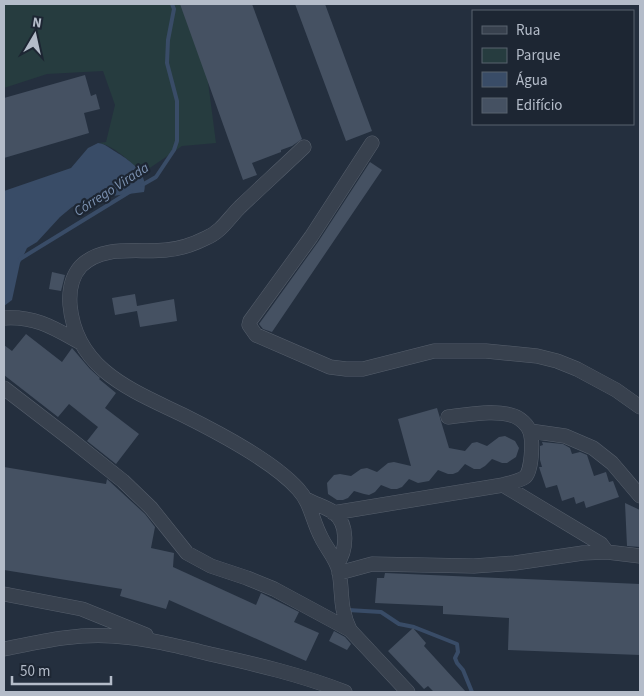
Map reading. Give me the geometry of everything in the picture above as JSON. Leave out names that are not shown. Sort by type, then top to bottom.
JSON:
[{"type":"street","points":[[372,143],[311,237],[250,321],[249,325],[256,334],[324,365],[346,369],[363,369],[434,351],[486,351],[537,356],[578,369],[616,390],[640,407]]},
{"type":"street","points":[[304,147],[222,227],[208,238],[167,250],[107,252],[91,258],[81,266],[74,276],[69,294],[74,327],[81,343],[99,367],[118,383],[211,430],[288,479],[308,500],[333,512],[344,530],[344,547],[338,569]]},
{"type":"street","points":[[4,318],[32,319],[46,324],[81,343]]},
{"type":"street","points":[[4,388],[123,481],[151,508],[186,553],[211,566],[274,589],[350,630]]},
{"type":"street","points":[[333,512],[503,486],[524,478],[528,473],[531,449],[530,431],[524,422],[516,416],[502,413],[448,417]]},
{"type":"street","points":[[530,431],[565,436],[593,448],[612,462],[640,496]]},
{"type":"street","points":[[503,486],[601,544],[608,552]]},
{"type":"street","points":[[308,500],[320,535],[338,569],[341,604],[344,618],[350,630],[408,692]]},
{"type":"street","points":[[338,569],[372,564],[474,566],[533,561],[582,553],[608,552],[640,556]]},
{"type":"street","points":[[4,594],[82,609],[169,644]]},
{"type":"street","points":[[4,649],[80,636],[112,636],[169,644],[255,664],[345,692]]},
{"type":"green space","points":[[4,4],[192,4],[202,36],[216,143],[182,146],[141,174],[116,150],[98,143],[106,142],[115,105],[103,71],[47,74],[4,88]]},
{"type":"water","points":[[98,143],[107,146],[137,168],[144,179],[144,192],[89,199],[72,207],[37,242],[27,248],[20,263],[12,300],[4,306],[4,191],[71,168],[88,148]]},
{"type":"building","points":[[180,4],[252,4],[302,139],[292,146],[281,150],[281,152],[252,163],[257,175],[243,180]]},
{"type":"building","points":[[295,4],[325,4],[372,131],[346,141]]},
{"type":"building","points":[[85,75],[91,96],[96,94],[100,109],[84,113],[89,133],[4,158],[4,98]]},
{"type":"building","points":[[370,162],[382,170],[272,332],[263,329],[259,324],[318,242]]},
{"type":"building","points":[[52,272],[65,275],[61,291],[49,289]]},
{"type":"building","points":[[135,294],[137,306],[174,299],[177,321],[140,327],[137,311],[115,315],[112,298]]},
{"type":"building","points":[[26,334],[62,362],[72,348],[99,379],[116,393],[105,408],[139,434],[116,464],[87,441],[98,427],[69,404],[58,417],[4,375],[4,345],[12,351]]},
{"type":"building","points":[[437,408],[449,448],[465,451],[472,443],[477,442],[487,446],[499,437],[505,436],[515,441],[519,448],[516,457],[507,463],[492,459],[480,469],[474,469],[465,464],[458,472],[453,474],[438,470],[429,481],[418,483],[409,479],[402,487],[397,489],[381,485],[375,492],[369,495],[354,491],[348,498],[337,500],[328,494],[327,483],[334,475],[351,476],[361,469],[367,468],[377,472],[388,463],[394,462],[411,466],[398,419]]},
{"type":"building","points":[[542,442],[563,444],[570,448],[572,454],[580,452],[587,455],[594,476],[606,472],[609,482],[613,481],[619,497],[586,508],[584,501],[576,504],[574,497],[562,501],[557,485],[546,488],[539,467],[542,467],[540,446],[543,445]]},
{"type":"building","points":[[4,467],[106,484],[107,479],[145,514],[155,527],[151,548],[174,553],[173,567],[256,605],[261,593],[299,612],[294,622],[319,633],[306,661],[169,600],[166,609],[120,596],[122,589],[4,570]]},
{"type":"building","points":[[625,503],[640,510],[640,547],[627,546]]},
{"type":"building","points":[[385,573],[640,584],[640,655],[508,650],[509,618],[443,614],[443,606],[375,603],[377,578],[384,578]]},
{"type":"building","points":[[413,628],[426,643],[424,646],[466,692],[434,692],[428,686],[424,689],[388,651]]},
{"type":"building","points":[[334,631],[345,637],[351,644],[347,650],[329,641]]},
{"type":"waterway","name":"Córrego Virada","points":[[142,185],[156,177],[174,150],[177,141],[177,101],[167,63],[168,40],[174,9],[172,4]]},
{"type":"waterway","name":"Córrego Virada","points":[[20,259],[131,191]]},
{"type":"waterway","name":"Córrego Virada","points":[[348,610],[381,612],[399,624],[414,627],[457,644],[458,652],[455,658],[463,670],[472,692]]}]
